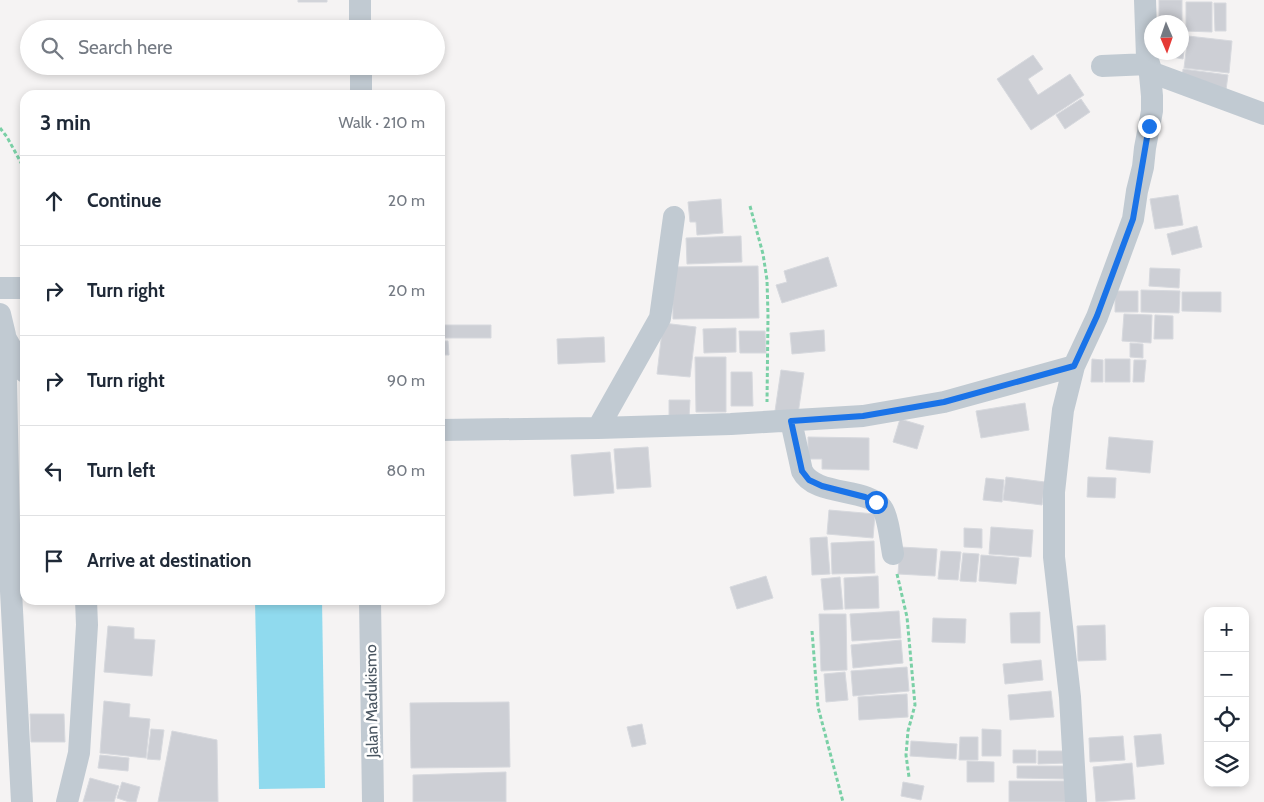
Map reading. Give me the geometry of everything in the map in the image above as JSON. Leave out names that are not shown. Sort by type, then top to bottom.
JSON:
[{"type":"street","points":[[360,0],[360,20]]},
{"type":"street","points":[[1145,0],[1147,56],[1151,70],[1156,74],[1264,114]]},
{"type":"street","points":[[1102,66],[1149,64]]},
{"type":"street","points":[[1076,802],[1070,697],[1054,557],[1054,492],[1063,410],[1074,366],[1097,316],[1133,219],[1152,110],[1149,64]]},
{"type":"street","points":[[361,75],[362,90]]},
{"type":"street","points":[[598,428],[660,318],[674,217]]},
{"type":"street","points":[[0,288],[20,288]]},
{"type":"street","points":[[2,325],[20,362]]},
{"type":"street","points":[[2,325],[10,572],[22,802]]},
{"type":"street","points":[[445,430],[598,428],[791,421],[863,416],[944,402],[1074,366]]},
{"type":"street","points":[[791,421],[802,471],[805,476],[822,486],[865,497],[883,508],[893,554]]},
{"type":"street","points":[[67,802],[79,753],[88,626],[86,605]]},
{"type":"street","name":"Jalan Madukismo","points":[[370,605],[373,802]]},
{"type":"path","points":[[0,128],[20,161]]},
{"type":"path","points":[[750,206],[763,254],[767,280],[767,422]]},
{"type":"path","points":[[893,554],[907,618],[914,705],[908,731],[906,754],[909,777]]},
{"type":"path","points":[[812,631],[818,707],[843,802]]},
{"type":"water","points":[[255,605],[322,605],[325,788],[259,789]]},
{"type":"building","points":[[298,0],[327,0],[327,2],[298,2]]},
{"type":"building","points":[[1159,0],[1182,0],[1182,15],[1159,15]]},
{"type":"building","points":[[1186,2],[1212,2],[1212,32],[1189,31],[1189,15],[1186,15]]},
{"type":"building","points":[[1214,3],[1226,3],[1226,31],[1215,31]]},
{"type":"building","points":[[1189,36],[1232,41],[1229,73],[1184,68],[1185,60],[1189,60]]},
{"type":"building","points":[[1033,55],[1043,69],[1028,79],[1038,95],[1070,74],[1084,95],[1031,130],[997,79]]},
{"type":"building","points":[[1183,69],[1228,75],[1225,97],[1182,80]]},
{"type":"building","points":[[1081,99],[1090,112],[1065,129],[1056,115]]},
{"type":"building","points":[[1178,195],[1183,225],[1155,229],[1150,199]]},
{"type":"building","points":[[721,199],[723,233],[697,235],[696,222],[690,222],[688,202]]},
{"type":"building","points":[[1197,226],[1202,247],[1172,255],[1167,234]]},
{"type":"building","points":[[741,236],[742,262],[687,264],[686,238]]},
{"type":"building","points":[[828,257],[837,286],[782,303],[776,285],[787,282],[784,271]]},
{"type":"building","points":[[758,266],[759,318],[673,319],[672,267]]},
{"type":"building","points":[[1150,268],[1180,269],[1179,288],[1149,286]]},
{"type":"building","points":[[1141,290],[1180,291],[1179,313],[1141,312]]},
{"type":"building","points":[[1115,291],[1138,291],[1138,312],[1115,312]]},
{"type":"building","points":[[1182,292],[1221,292],[1221,312],[1182,311]]},
{"type":"building","points":[[1124,314],[1152,315],[1151,343],[1122,341]]},
{"type":"building","points":[[1155,315],[1173,316],[1173,339],[1154,339]]},
{"type":"building","points":[[663,323],[696,327],[690,377],[657,374]]},
{"type":"building","points":[[445,325],[491,325],[491,338],[445,338]]},
{"type":"building","points":[[736,328],[736,352],[704,353],[703,329]]},
{"type":"building","points":[[824,330],[825,351],[792,354],[790,333]]},
{"type":"building","points":[[739,331],[765,331],[766,353],[740,353]]},
{"type":"building","points":[[604,337],[605,362],[558,364],[557,339]]},
{"type":"building","points":[[445,341],[448,341],[449,355],[445,355]]},
{"type":"building","points":[[1130,343],[1143,344],[1143,358],[1130,357]]},
{"type":"building","points":[[695,357],[726,357],[726,412],[696,412]]},
{"type":"building","points":[[1092,359],[1103,360],[1103,382],[1091,382]]},
{"type":"building","points":[[1105,359],[1130,359],[1130,382],[1105,382]]},
{"type":"building","points":[[1134,360],[1146,360],[1144,382],[1133,382]]},
{"type":"building","points":[[781,370],[804,373],[798,414],[775,411]]},
{"type":"building","points":[[731,372],[752,372],[753,406],[731,406]]},
{"type":"building","points":[[669,400],[690,400],[689,418],[669,417]]},
{"type":"building","points":[[1025,403],[1029,430],[981,438],[976,411]]},
{"type":"building","points":[[900,419],[924,426],[917,449],[893,442]]},
{"type":"building","points":[[808,437],[869,438],[869,470],[822,469],[822,459],[808,459]]},
{"type":"building","points":[[1109,437],[1153,441],[1150,473],[1106,469]]},
{"type":"building","points":[[648,447],[651,487],[617,489],[614,449]]},
{"type":"building","points":[[610,452],[614,493],[574,496],[571,455]]},
{"type":"building","points":[[1006,477],[1045,482],[1042,505],[1003,500]]},
{"type":"building","points":[[1088,477],[1116,478],[1115,498],[1087,497]]},
{"type":"building","points":[[986,478],[1004,480],[1002,502],[983,500]]},
{"type":"building","points":[[829,510],[875,514],[873,538],[827,534]]},
{"type":"building","points":[[991,527],[1033,530],[1031,557],[989,554]]},
{"type":"building","points":[[964,528],[982,529],[982,548],[964,547]]},
{"type":"building","points":[[827,537],[830,574],[812,575],[810,538]]},
{"type":"building","points":[[874,541],[875,573],[832,574],[831,543]]},
{"type":"building","points":[[900,547],[937,549],[935,576],[898,574]]},
{"type":"building","points":[[941,551],[961,552],[958,580],[938,579]]},
{"type":"building","points":[[963,553],[979,554],[976,582],[960,581]]},
{"type":"building","points":[[981,555],[1019,558],[1016,584],[979,581]]},
{"type":"building","points":[[766,576],[773,598],[737,609],[730,587]]},
{"type":"building","points":[[878,576],[879,608],[845,609],[844,578]]},
{"type":"building","points":[[840,577],[843,609],[824,610],[821,579]]},
{"type":"building","points":[[899,611],[901,638],[852,641],[850,614]]},
{"type":"building","points":[[1040,612],[1040,643],[1011,643],[1010,613]]},
{"type":"building","points":[[819,614],[846,614],[847,670],[821,671]]},
{"type":"building","points":[[933,618],[966,619],[965,643],[932,642]]},
{"type":"building","points":[[1105,625],[1106,660],[1078,661],[1077,626]]},
{"type":"building","points":[[108,626],[134,628],[134,639],[155,640],[152,676],[104,672]]},
{"type":"building","points":[[901,640],[903,663],[853,668],[851,645]]},
{"type":"building","points":[[1041,660],[1043,680],[1005,684],[1003,664]]},
{"type":"building","points":[[907,667],[909,691],[853,696],[851,671]]},
{"type":"building","points":[[845,672],[848,700],[826,702],[824,674]]},
{"type":"building","points":[[1051,691],[1054,717],[1010,720],[1008,695]]},
{"type":"building","points":[[907,694],[908,717],[859,720],[858,697]]},
{"type":"building","points":[[104,701],[130,704],[129,717],[150,719],[146,758],[100,753]]},
{"type":"building","points":[[509,702],[510,767],[411,768],[410,703]]},
{"type":"building","points":[[30,714],[64,714],[65,742],[31,742]]},
{"type":"building","points":[[642,724],[646,744],[632,747],[627,727]]},
{"type":"building","points":[[151,729],[164,730],[160,760],[147,759]]},
{"type":"building","points":[[982,729],[1001,730],[1001,756],[982,756]]},
{"type":"building","points":[[172,731],[217,740],[218,802],[158,802]]},
{"type":"building","points":[[1161,734],[1164,764],[1137,767],[1134,736]]},
{"type":"building","points":[[1123,736],[1125,760],[1090,762],[1089,738]]},
{"type":"building","points":[[960,737],[978,737],[978,760],[959,760]]},
{"type":"building","points":[[911,741],[957,744],[956,759],[910,756]]},
{"type":"building","points":[[1013,750],[1036,750],[1036,763],[1013,763]]},
{"type":"building","points":[[1038,751],[1067,751],[1067,763],[1038,764]]},
{"type":"building","points":[[100,755],[129,758],[128,771],[98,768]]},
{"type":"building","points":[[967,761],[994,762],[994,782],[967,782]]},
{"type":"building","points":[[1132,763],[1135,799],[1096,802],[1093,767]]},
{"type":"building","points":[[1017,766],[1069,766],[1069,779],[1017,778]]},
{"type":"building","points":[[506,772],[506,802],[413,802],[413,775]]},
{"type":"building","points":[[90,778],[119,786],[114,802],[83,802]]},
{"type":"building","points":[[1009,781],[1072,781],[1071,802],[1009,802]]},
{"type":"building","points":[[122,782],[140,787],[136,802],[117,798]]},
{"type":"building","points":[[903,782],[924,786],[921,800],[901,796]]},
{"type":"route","points":[[876,502],[865,497],[822,486],[809,480],[802,471],[791,421],[863,416],[944,402],[1074,366],[1097,316],[1133,219],[1149,126]]}]
